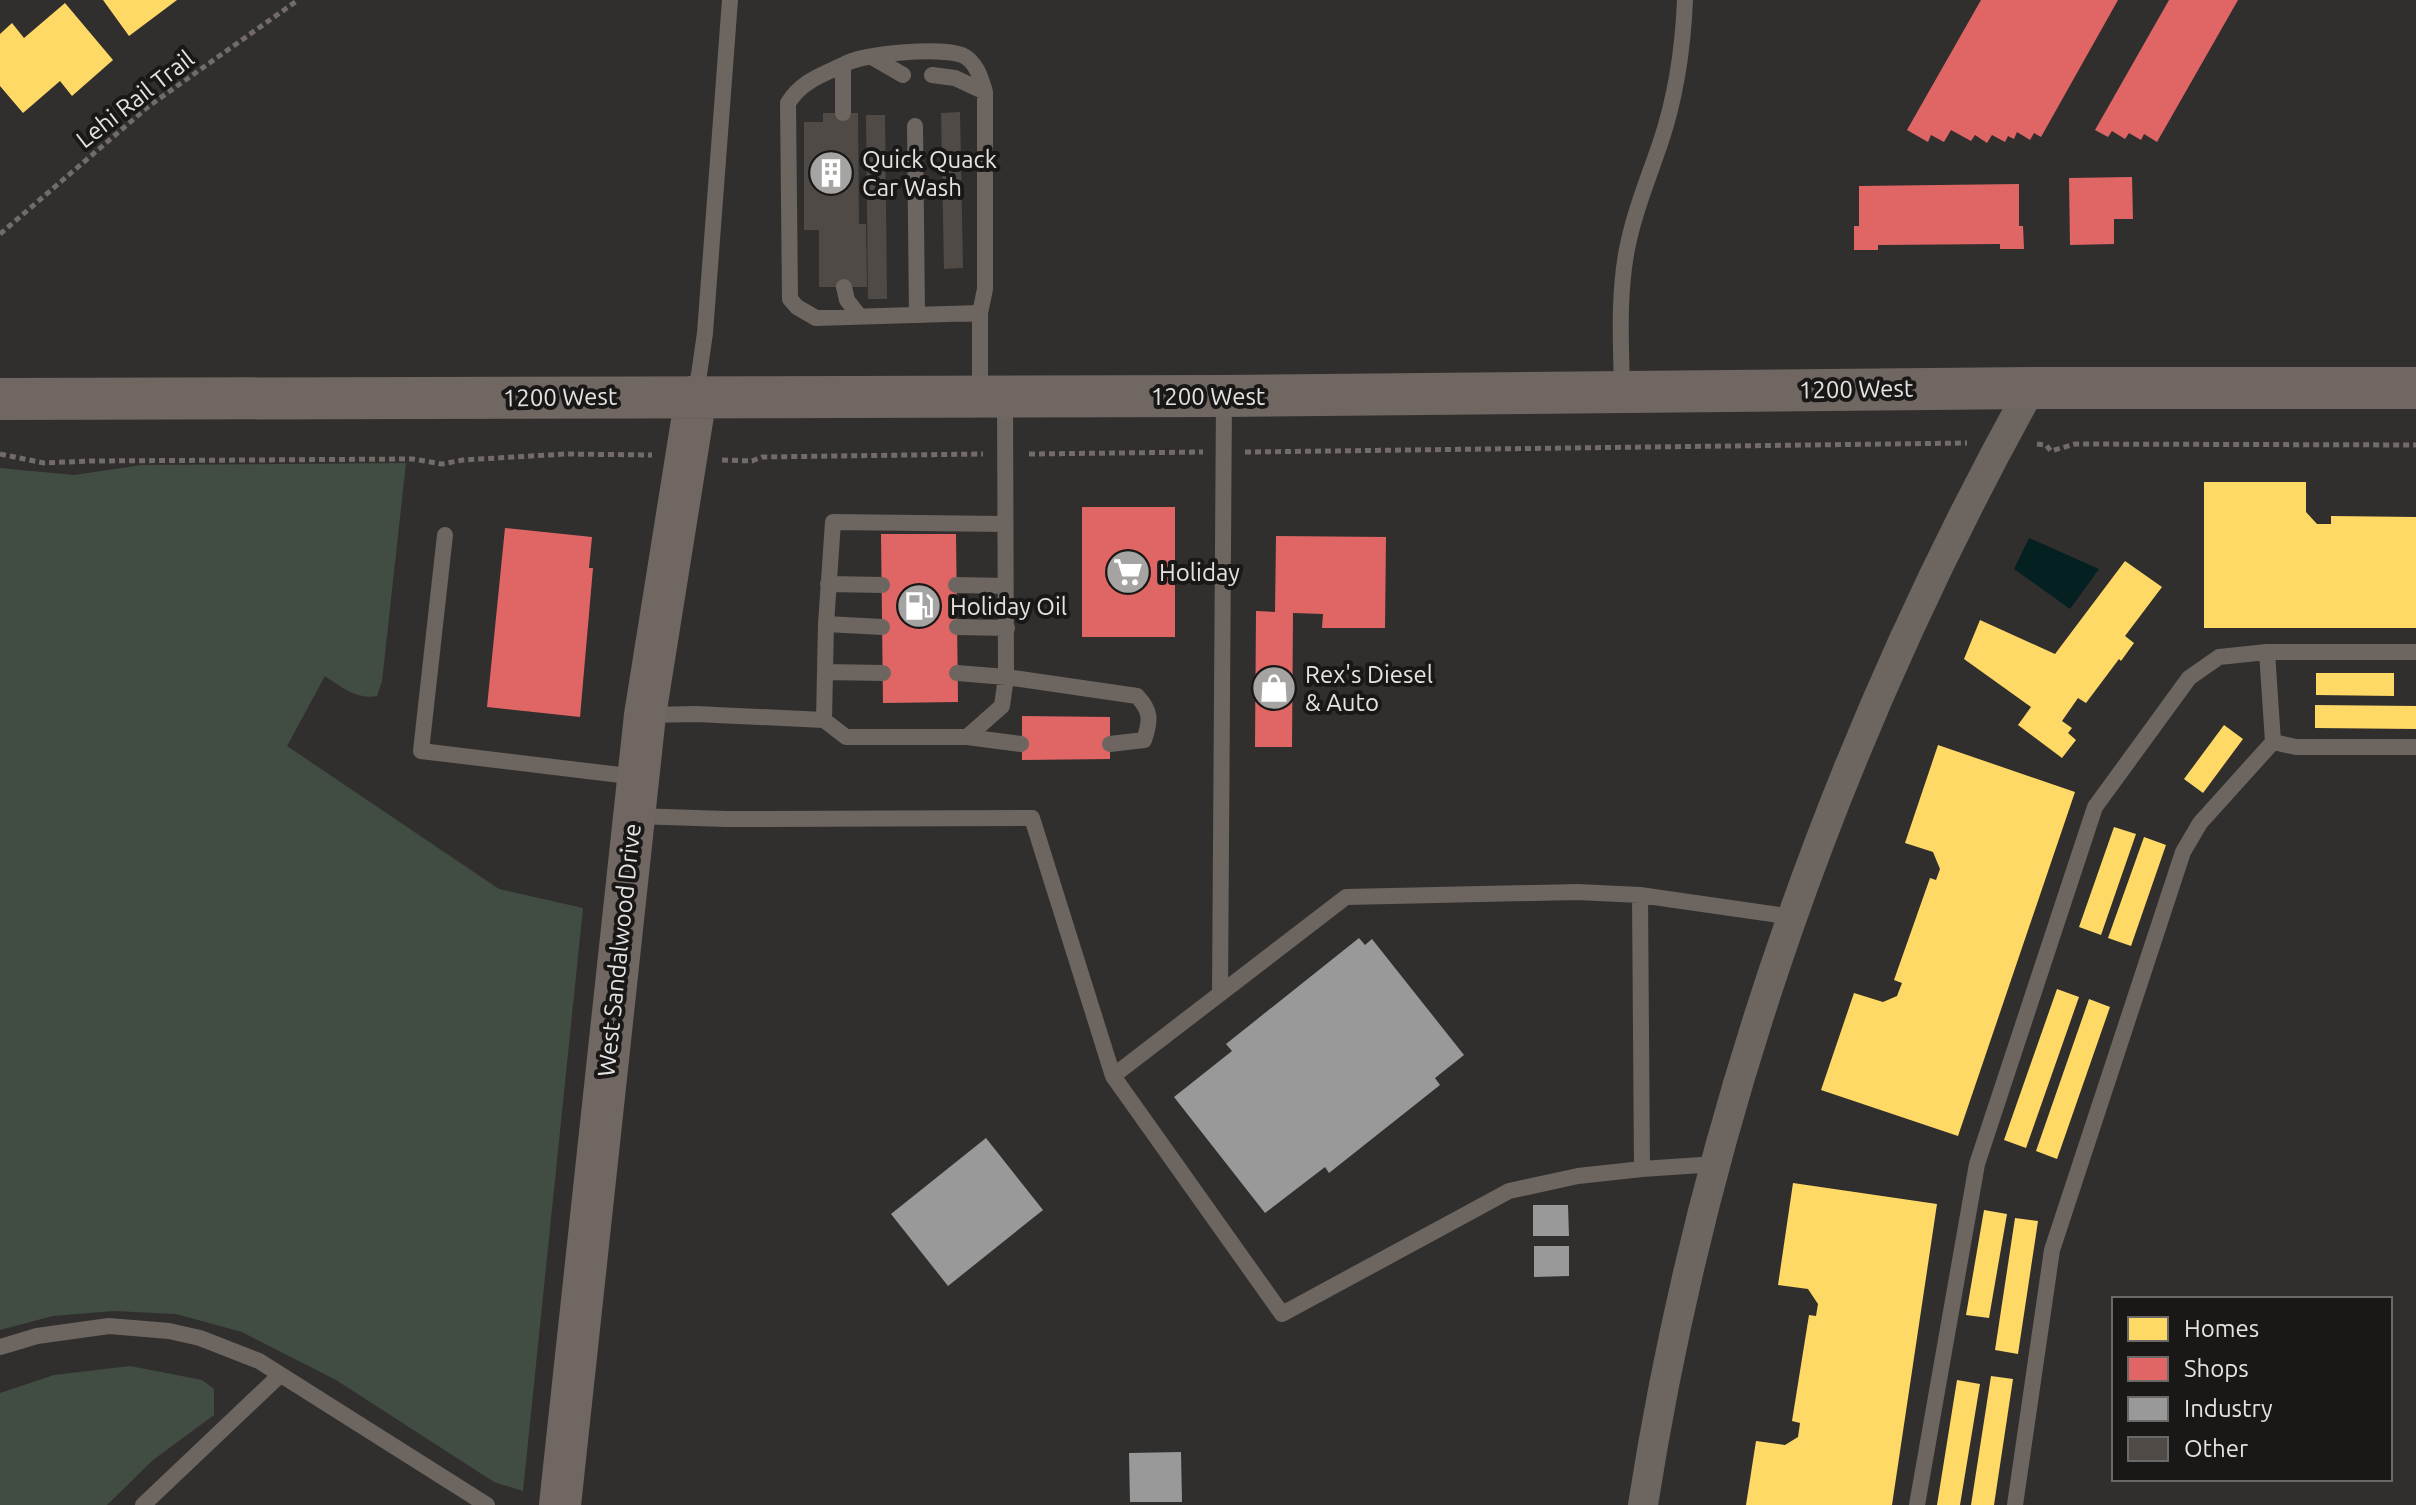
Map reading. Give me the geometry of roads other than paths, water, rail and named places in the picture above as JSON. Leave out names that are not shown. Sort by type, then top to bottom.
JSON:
[{"type":"main road","name":"1200 West","points":[[0,399],[1224,396],[2031,388],[2416,388]]},
{"type":"main road","name":"West Sandalwood Drive","points":[[560,1505],[645,715],[696,396]]},
{"type":"street","points":[[1643,1505],[1671,1350],[1716,1164],[1755,1030],[1793,917],[1853,760],[1915,617],[1970,503],[2031,388]]},
{"type":"lane","points":[[696,396],[705,333],[730,0]]},
{"type":"lane","points":[[1622,392],[1620,302],[1627,250],[1634,218],[1673,101],[1680,65],[1685,0]]},
{"type":"lane","points":[[967,737],[1002,706],[1006,677],[1005,454],[992,397],[980,313],[985,289],[985,92],[979,72],[964,55],[902,52],[853,59],[795,91],[788,103],[790,299],[816,318],[980,313]]},
{"type":"lane","points":[[872,57],[903,75]]},
{"type":"lane","points":[[843,65],[843,113]]},
{"type":"lane","points":[[932,75],[955,78],[985,92]]},
{"type":"lane","points":[[915,126],[917,315]]},
{"type":"lane","points":[[844,287],[847,300],[860,317]]},
{"type":"lane","points":[[1220,994],[1224,396]]},
{"type":"lane","points":[[824,720],[833,522],[1005,524]]},
{"type":"lane","points":[[445,535],[421,751],[726,819],[1032,818],[1113,1076],[1282,1314],[1509,1191],[1578,1176],[1716,1164]]},
{"type":"lane","points":[[828,584],[882,585]]},
{"type":"lane","points":[[956,585],[1005,586]]},
{"type":"lane","points":[[826,624],[882,627]]},
{"type":"lane","points":[[957,627],[1007,628]]},
{"type":"lane","points":[[1917,1505],[1977,1164],[2095,807],[2189,678],[2219,657],[2267,652],[2416,652]]},
{"type":"lane","points":[[2015,1505],[2052,1250],[2183,852],[2200,823],[2273,742],[2267,652]]},
{"type":"lane","points":[[826,672],[883,673]]},
{"type":"lane","points":[[957,673],[1137,696],[1149,709],[1150,724],[1144,740],[1110,744]]},
{"type":"lane","points":[[645,715],[696,714],[824,720],[846,737],[967,737],[1021,744]]},
{"type":"lane","points":[[2273,742],[2296,747],[2416,747]]},
{"type":"lane","points":[[1113,1076],[1346,897],[1577,892],[1640,895],[1793,917]]},
{"type":"lane","points":[[1640,895],[1642,1169]]},
{"type":"lane","points":[[0,1347],[79,1328],[139,1327],[200,1338],[259,1361],[487,1505]]},
{"type":"lane","points":[[143,1505],[280,1375]]},
{"type":"water","points":[[2029,538],[2099,569],[2070,609],[2014,569]]},
{"type":"place","name":"Quick Quack Car Wash","points":[[831,173]]},
{"type":"place","name":"Holiday","points":[[1128,572]]},
{"type":"place","name":"Holiday Oil","points":[[919,606]]},
{"type":"place","name":"Rex's Diesel & Auto","points":[[1274,688]]}]
